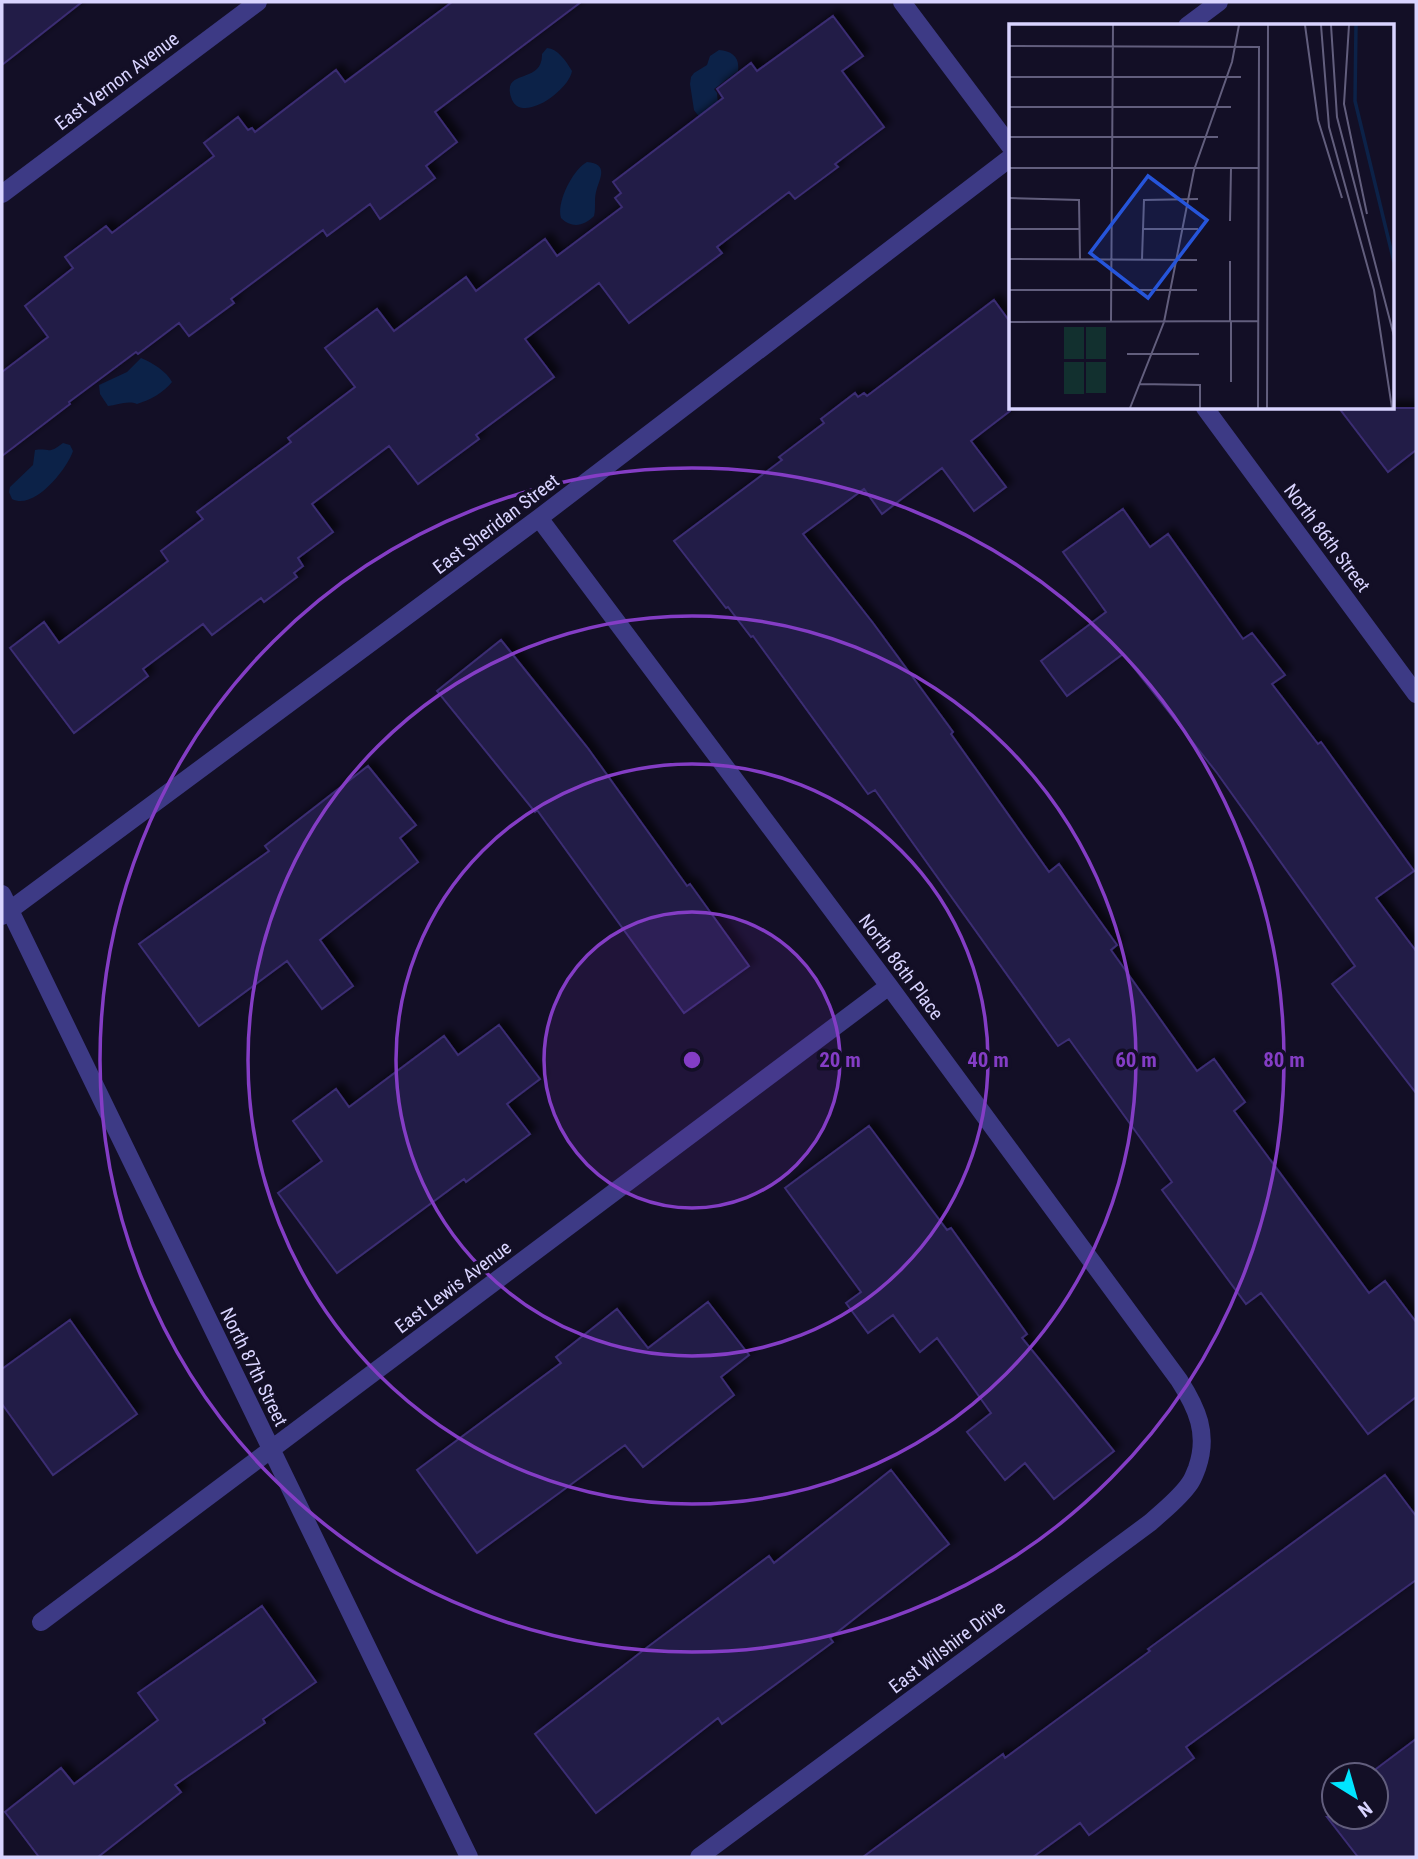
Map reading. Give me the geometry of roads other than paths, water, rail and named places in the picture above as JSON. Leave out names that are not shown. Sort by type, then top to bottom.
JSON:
[{"type":"street","name":"East Vernon Avenue","points":[[2,194],[258,2]]},
{"type":"street","points":[[902,2],[1009,145]]},
{"type":"street","points":[[1190,24],[1219,2]]},
{"type":"street","name":"East Sheridan Street","points":[[4,907],[539,519],[1009,159]]},
{"type":"street","name":"North 86th Street","points":[[1206,410],[1416,694]]},
{"type":"street","name":"North 86th Place","points":[[539,519],[889,986],[1179,1380],[1192,1401],[1201,1426],[1202,1454]]},
{"type":"street","name":"North 87th Street","points":[[4,907],[469,1857]]},
{"type":"street","name":"East Lewis Avenue","points":[[41,1622],[889,986]]},
{"type":"street","name":"East Wilshire Drive","points":[[699,1857],[1151,1522],[1192,1482],[1202,1454]]},
{"type":"water","points":[[547,48],[558,53],[567,63],[572,71],[569,79],[553,96],[533,107],[523,108],[516,105],[511,97],[512,82],[536,70]]},
{"type":"water","points":[[719,50],[734,56],[738,62],[738,71],[714,89],[718,104],[700,118],[694,110],[691,77],[707,65],[710,56]]},
{"type":"water","points":[[587,162],[594,163],[601,169],[595,195],[594,216],[582,224],[569,224],[561,218],[563,196],[571,179]]},
{"type":"water","points":[[141,358],[159,368],[172,382],[160,393],[137,404],[108,406],[100,394],[99,385],[127,372]]},
{"type":"water","points":[[63,443],[70,445],[73,451],[57,477],[30,499],[12,499],[10,487],[33,465],[35,450],[51,450]]}]
